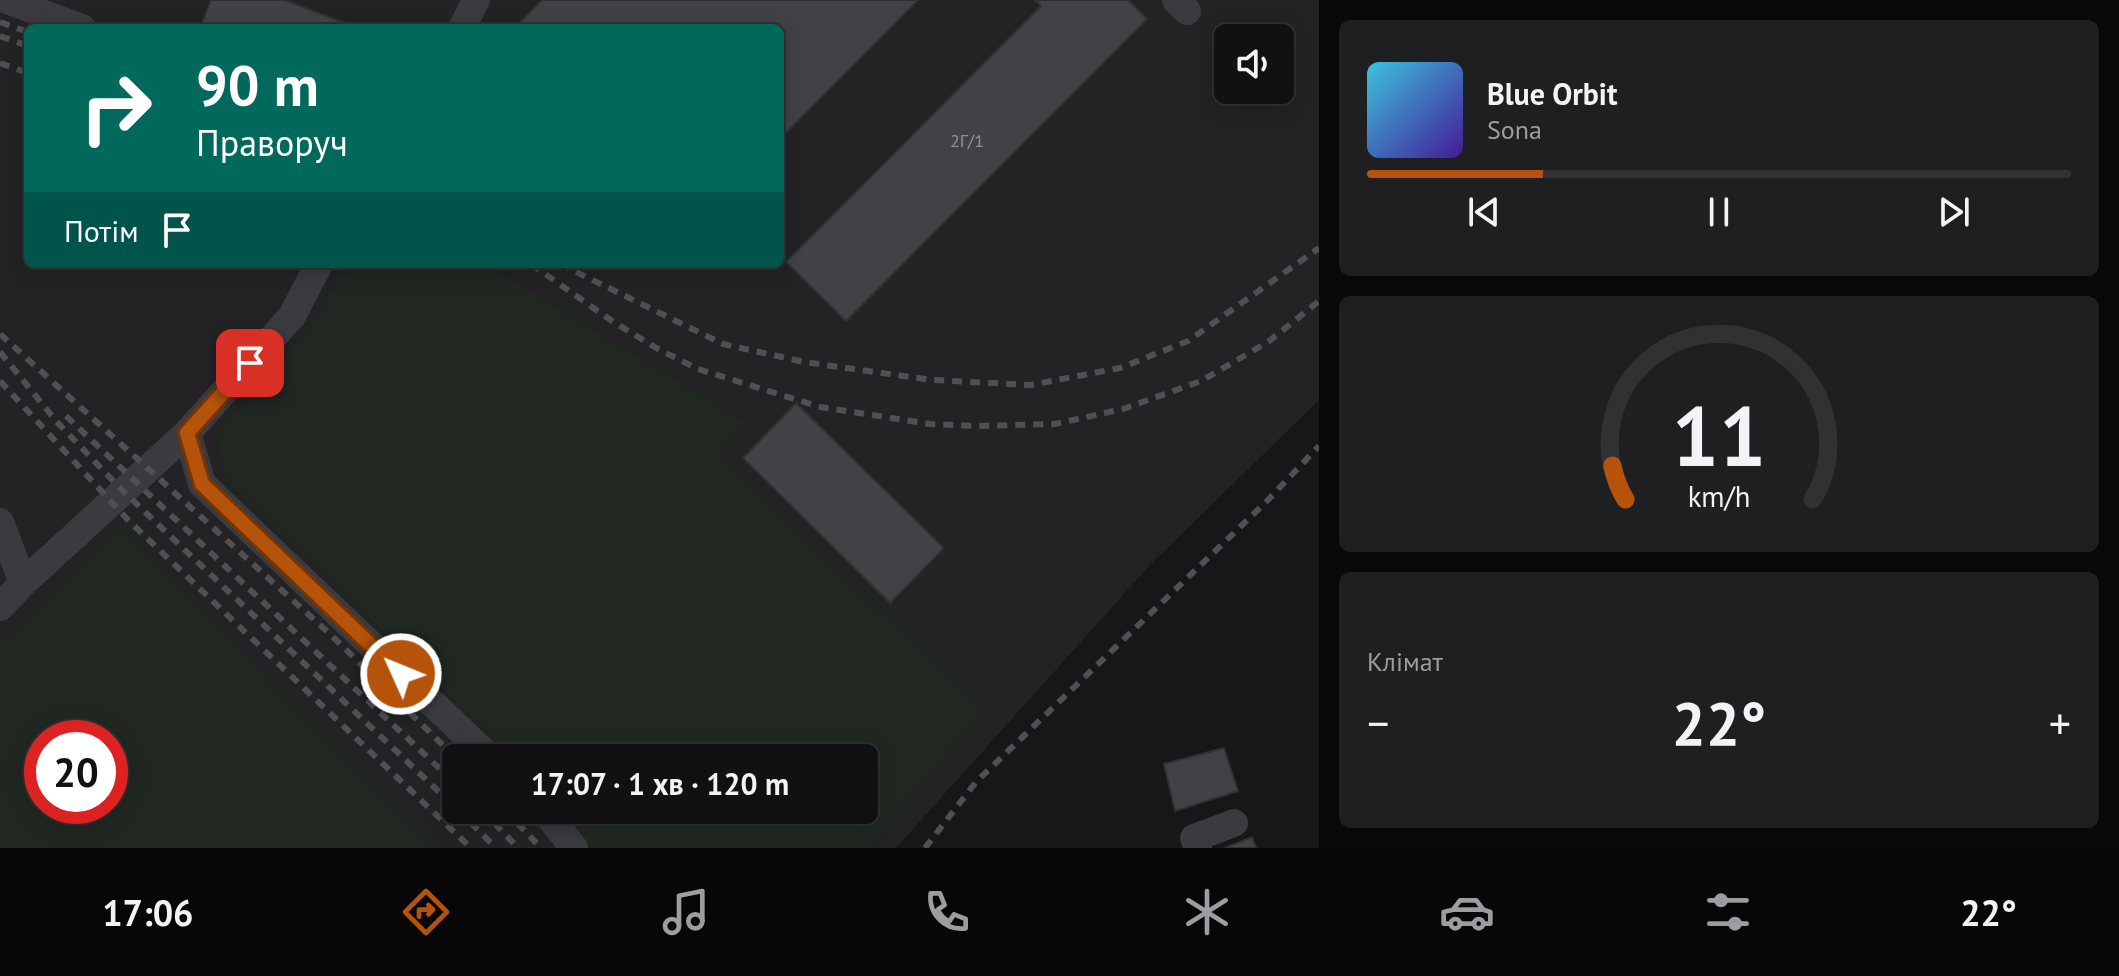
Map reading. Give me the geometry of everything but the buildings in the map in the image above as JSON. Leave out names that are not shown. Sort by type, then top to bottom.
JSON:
[{"type":"street","points":[[7,0],[71,24]]},
{"type":"street","points":[[464,24],[476,0]]},
{"type":"street","points":[[0,607],[187,433],[292,316],[317,268]]},
{"type":"street","points":[[187,433],[202,484],[475,744]]},
{"type":"street","points":[[0,522],[23,583]]},
{"type":"street","points":[[1198,848],[1194,838],[1234,823]]},
{"type":"street","points":[[555,824],[574,848]]},
{"type":"shaded area","points":[[0,0],[1319,0],[1319,400],[1149,566],[896,848],[0,848]]},
{"type":"shaded area","points":[[350,268],[491,268],[745,422],[719,457],[985,711],[866,848],[591,848],[576,824],[878,824],[878,744],[499,744],[225,479],[217,434],[307,329]]},
{"type":"shaded area","points":[[120,524],[430,848],[0,848],[0,643]]},
{"type":"railway","points":[[0,22],[24,31]]},
{"type":"railway","points":[[0,36],[24,45]]},
{"type":"railway","points":[[0,63],[24,72]]},
{"type":"railway","points":[[568,268],[723,344],[804,362],[932,380],[1031,385],[1120,368],[1188,341],[1319,248]]},
{"type":"railway","points":[[537,268],[612,321],[698,369],[820,407],[930,424],[977,426],[1055,424],[1123,409],[1201,381],[1268,342],[1319,301]]},
{"type":"railway","points":[[0,334],[331,635],[442,744]]},
{"type":"railway","points":[[0,352],[56,421],[123,491],[442,795]]},
{"type":"railway","points":[[0,381],[129,521],[471,848]]},
{"type":"railway","points":[[66,416],[442,771]]},
{"type":"railway","points":[[925,848],[976,782],[1266,502],[1319,446]]},
{"type":"railway","points":[[472,824],[496,848]]},
{"type":"railway","points":[[495,824],[518,848]]},
{"type":"railway","points":[[518,824],[541,848]]},
{"type":"route","points":[[250,363],[187,433],[202,484],[401,674]]}]
